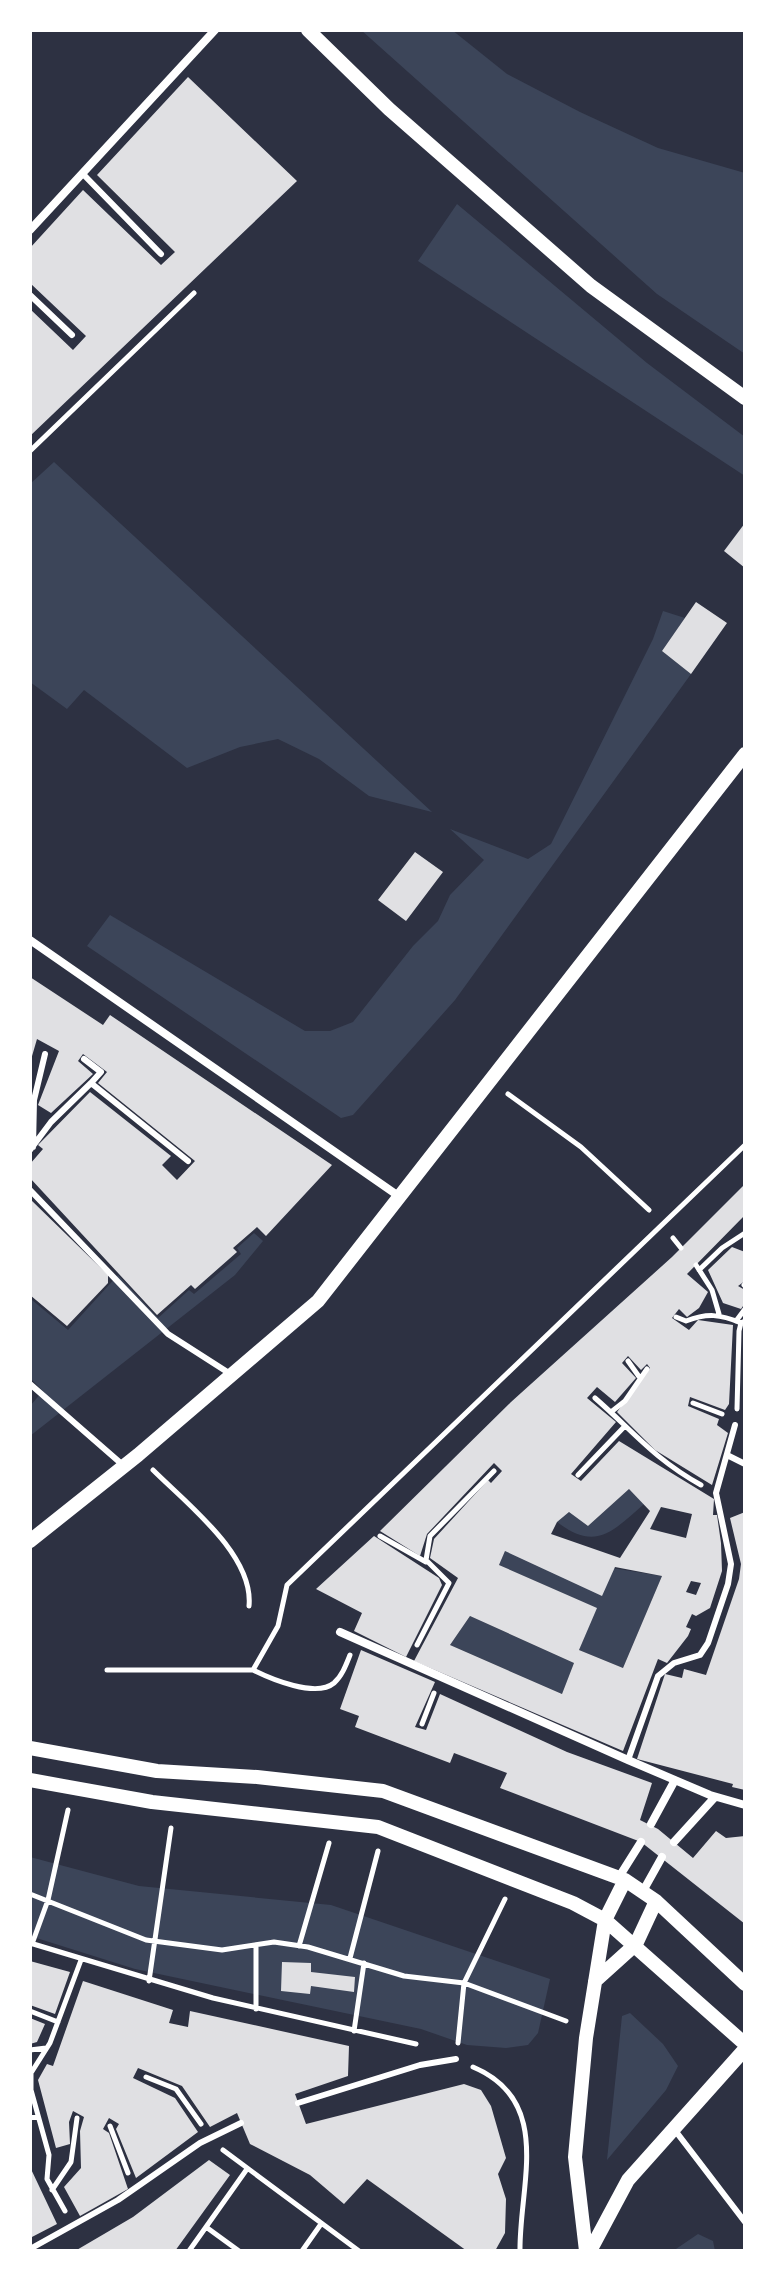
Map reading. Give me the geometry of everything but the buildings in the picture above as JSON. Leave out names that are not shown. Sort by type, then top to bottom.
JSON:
[{"type":"street","points":[[30,230],[215,30]]},
{"type":"street","points":[[308,30],[389,109],[591,286],[745,398]]},
{"type":"street","points":[[30,1541],[138,1455],[318,1301],[745,754]]},
{"type":"street","points":[[30,940],[401,1197]]},
{"type":"street","points":[[340,1632],[628,1760],[715,1797],[745,1805]]},
{"type":"street","points":[[30,1748],[157,1771],[257,1777],[383,1791],[622,1878],[656,1901],[745,1984]]},
{"type":"street","points":[[30,1780],[174,1805],[335,1821],[384,1830],[516,1881],[605,1920],[636,1944],[745,2046],[620,2191],[588,2251]]},
{"type":"street","points":[[651,1824],[675,1780]]},
{"type":"street","points":[[674,1842],[715,1797]]},
{"type":"street","points":[[588,2251],[575,2157],[587,2029],[605,1920],[641,1842]]},
{"type":"street","points":[[643,1891],[662,1857]]},
{"type":"street","points":[[595,1981],[636,1944],[656,1901]]},
{"type":"lane","points":[[82,173],[161,254]]},
{"type":"lane","points":[[30,295],[72,335]]},
{"type":"lane","points":[[31,1148],[34,1100],[45,1054]]},
{"type":"lane","points":[[31,1148],[51,1122],[101,1072],[84,1059]]},
{"type":"lane","points":[[91,1083],[188,1161]]},
{"type":"lane","points":[[30,1190],[168,1334],[232,1375]]},
{"type":"lane","points":[[30,1384],[124,1466]]},
{"type":"lane","points":[[628,1760],[658,1676],[674,1663],[700,1655],[708,1643],[728,1584],[731,1564],[716,1493],[735,1425]]},
{"type":"lane","points":[[727,1455],[745,1464]]},
{"type":"lane","points":[[298,2103],[420,2065],[456,2059]]},
{"type":"lane","points":[[30,2249],[133,2189],[210,2138],[241,2123]]},
{"type":"lane","points":[[674,2129],[745,2222]]},
{"type":"path","points":[[30,451],[194,293]]},
{"type":"path","points":[[492,1080],[581,1147],[649,1210]]},
{"type":"path","points":[[253,1670],[278,1626],[287,1585],[745,1145]]},
{"type":"path","points":[[720,1315],[712,1290],[698,1268],[745,1233]]},
{"type":"path","points":[[673,1238],[681,1248]]},
{"type":"path","points":[[735,1425],[741,1322],[745,1309]]},
{"type":"path","points":[[676,1317],[686,1321],[702,1314],[720,1315],[741,1322]]},
{"type":"path","points":[[628,1361],[640,1378]]},
{"type":"path","points":[[611,1412],[647,1369]]},
{"type":"path","points":[[595,1398],[670,1468],[716,1493]]},
{"type":"path","points":[[693,1403],[724,1416],[735,1425]]},
{"type":"path","points":[[578,1475],[624,1427]]},
{"type":"path","points":[[138,1455],[228,1547],[246,1577],[249,1606]]},
{"type":"path","points":[[427,1562],[425,1554],[430,1536],[494,1471]]},
{"type":"path","points":[[380,1536],[444,1574],[448,1588],[407,1664]]},
{"type":"path","points":[[107,1670],[253,1670],[300,1685],[327,1687],[344,1671],[356,1639]]},
{"type":"path","points":[[422,1724],[441,1678]]},
{"type":"path","points":[[69,1787],[65,1834],[48,1900],[31,1943],[149,1981],[256,2009],[425,2046],[489,2073],[503,2086],[521,2115],[529,2144],[520,2251]]},
{"type":"path","points":[[149,1981],[174,1805]]},
{"type":"path","points":[[299,1946],[335,1821]]},
{"type":"path","points":[[350,1958],[384,1830]]},
{"type":"path","points":[[456,2059],[464,1983],[516,1881]]},
{"type":"path","points":[[30,1894],[156,1942],[222,1950],[274,1942],[299,1946],[350,1958],[404,1976],[464,1983],[587,2029]]},
{"type":"path","points":[[256,1945],[256,2009]]},
{"type":"path","points":[[74,2225],[47,2179],[49,2155],[31,2073],[47,2047],[81,1960]]},
{"type":"path","points":[[354,2031],[364,1963]]},
{"type":"path","points":[[30,2011],[58,2022]]},
{"type":"path","points":[[30,2050],[47,2047]]},
{"type":"path","points":[[146,2077],[176,2089],[210,2138]]},
{"type":"path","points":[[30,2118],[38,2116]]},
{"type":"path","points":[[52,2190],[71,2162],[77,2118]]},
{"type":"path","points":[[110,2126],[133,2189]]},
{"type":"path","points":[[189,2251],[247,2169],[359,2251]]},
{"type":"path","points":[[302,2251],[321,2224]]},
{"type":"path","points":[[206,2227],[239,2251]]},
{"type":"shaded area","points":[[361,30],[452,30],[507,74],[580,112],[658,148],[745,173],[745,354],[657,294]]},
{"type":"shaded area","points":[[457,204],[647,363],[745,437],[745,476],[418,261]]},
{"type":"shaded area","points":[[54,462],[432,812],[369,796],[319,759],[278,739],[240,747],[187,768],[84,690],[67,709],[30,682],[30,484]]},
{"type":"shaded area","points":[[663,611],[685,618],[662,651],[691,674],[455,1000],[353,1115],[341,1118],[87,946],[110,915],[305,1031],[330,1031],[353,1022],[413,946],[438,921],[450,895],[484,860],[450,829],[528,859],[551,844],[653,639]]},
{"type":"shaded area","points":[[254,1233],[263,1241],[235,1275],[30,1436],[30,1406],[43,1391],[30,1378],[32,1300],[68,1330],[118,1275],[158,1318],[189,1290],[194,1294],[241,1254],[237,1248]]},
{"type":"shaded area","points":[[629,1489],[644,1504],[604,1534],[583,1536],[557,1522],[569,1512],[588,1526]]},
{"type":"shaded area","points":[[505,1551],[662,1576],[623,1668],[579,1650],[596,1608],[499,1565]]},
{"type":"shaded area","points":[[470,1616],[574,1663],[562,1694],[450,1645]]},
{"type":"shaded area","points":[[30,1857],[139,1886],[331,1905],[550,1979],[538,2033],[528,2045],[506,2048],[467,2045],[421,2029],[135,1969],[30,1936]]},
{"type":"shaded area","points":[[630,2013],[663,2044],[678,2066],[666,2090],[607,2160],[622,2016]]},
{"type":"shaded area","points":[[698,2234],[713,2241],[715,2251],[673,2251]]}]
